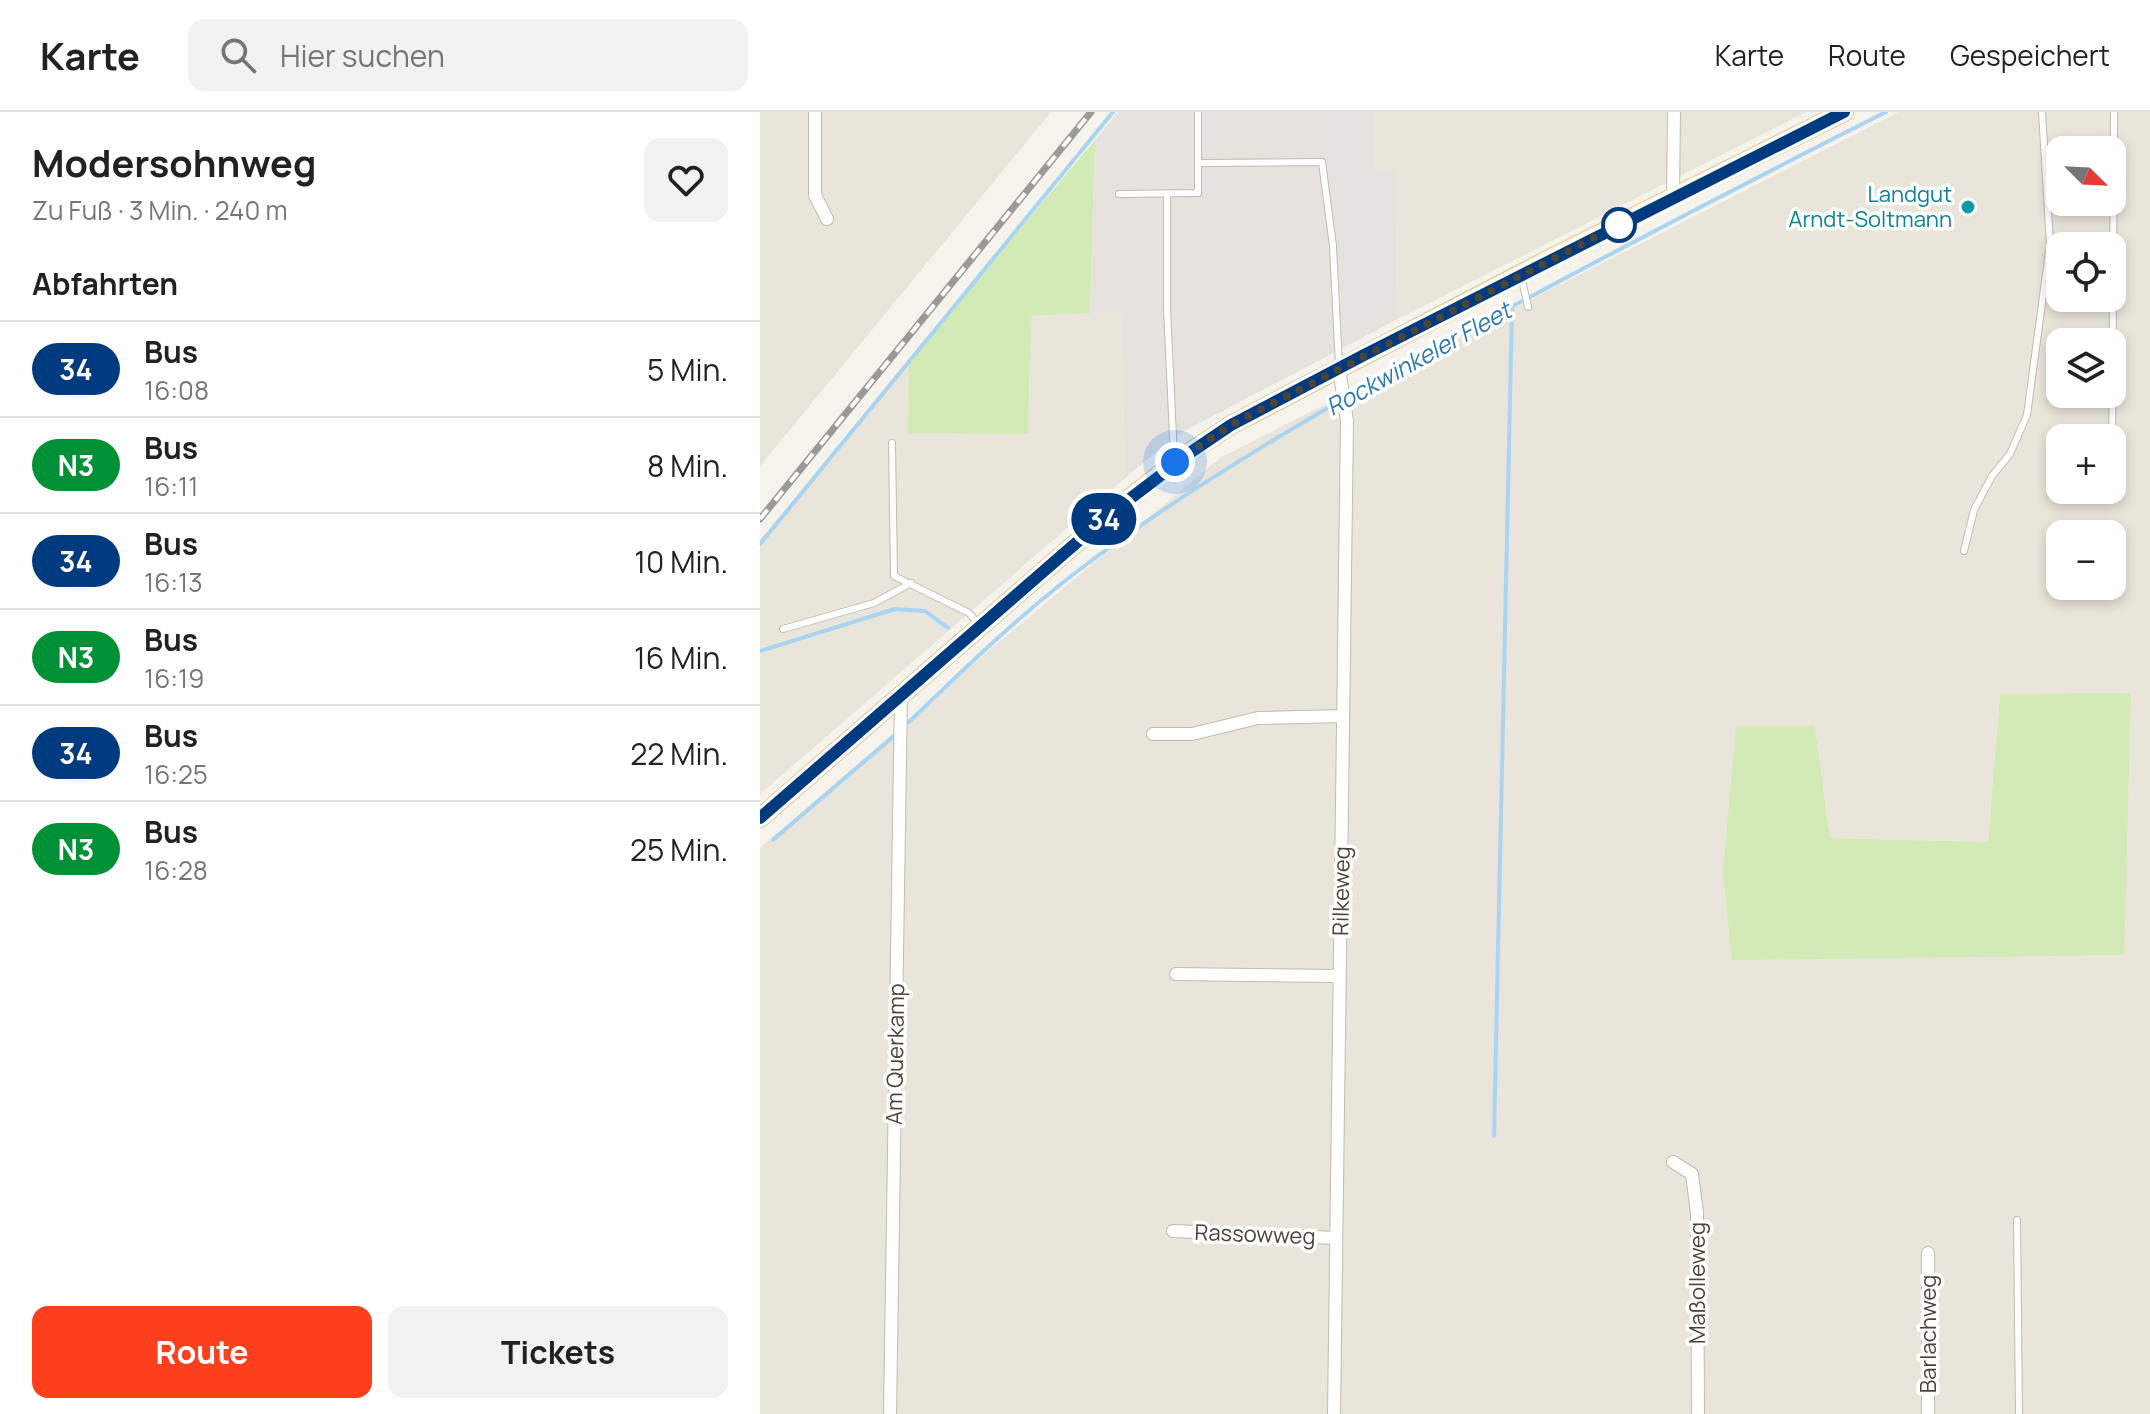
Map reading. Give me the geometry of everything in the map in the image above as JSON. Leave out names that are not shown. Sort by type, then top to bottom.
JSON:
[{"type":"main road","points":[[760,818],[980,626],[1175,462],[1231,425],[1341,377],[1521,274],[1844,112]]},
{"type":"street","points":[[815,112],[815,195],[827,219]]},
{"type":"street","points":[[1673,198],[1674,112]]},
{"type":"street","name":"Rilkeweg","points":[[1334,1414],[1347,421],[1341,377]]},
{"type":"street","name":"Am Querkamp","points":[[890,1414],[901,694]]},
{"type":"street","points":[[1153,734],[1192,734],[1258,718],[1343,716]]},
{"type":"street","points":[[1176,974],[1340,976]]},
{"type":"street","name":"Maßolleweg","points":[[1673,1162],[1692,1174],[1697,1213],[1698,1414]]},
{"type":"street","name":"Rassowweg","points":[[1173,1231],[1336,1238]]},
{"type":"street","name":"Barlachweg","points":[[1928,1253],[1928,1414]]},
{"type":"lane","points":[[1119,194],[1198,193],[1198,112]]},
{"type":"lane","points":[[1964,551],[1974,510],[1992,476],[2010,454],[2027,415],[2050,244],[2042,112]]},
{"type":"lane","points":[[2112,424],[2114,112]]},
{"type":"lane","points":[[1198,163],[1322,162],[1333,246],[1341,377]]},
{"type":"lane","points":[[1167,194],[1167,308],[1175,462]]},
{"type":"lane","points":[[1521,274],[1528,307]]},
{"type":"lane","points":[[892,443],[894,576],[969,613],[980,626]]},
{"type":"lane","points":[[783,629],[874,603],[911,583]]},
{"type":"lane","points":[[2017,1220],[2019,1414]]},
{"type":"shaded area","points":[[760,112],[1051,112],[760,466]]},
{"type":"shaded area","points":[[1118,112],[1373,112],[1373,170],[1397,171],[1396,320],[1175,436],[1125,478],[1121,312],[1090,313],[1095,140]]},
{"type":"shaded area","points":[[1332,112],[1371,112],[1371,171],[1385,179],[1385,308],[1343,329],[1344,186],[1331,171]]},
{"type":"shaded area","points":[[1373,112],[1806,112],[1396,320],[1397,172],[1373,170]]},
{"type":"shaded area","points":[[1899,112],[2150,112],[2150,1414],[760,1414],[760,848],[992,648],[1220,458]],"holes":[[[2000,695],[2124,954],[1723,873],[1815,726],[1830,838],[1988,842]]]},
{"type":"shaded area","points":[[1121,311],[1125,478],[760,794],[760,540],[909,361],[909,433],[1028,433],[1031,316]]},
{"type":"green space","points":[[1095,140],[1090,313],[1031,316],[1028,434],[908,433],[909,361]]},
{"type":"green space","points":[[2131,693],[2124,955],[1732,960],[1723,873],[1736,726],[1815,726],[1830,838],[1988,842],[2000,694]]},
{"type":"waterway","points":[[760,544],[1113,112]]},
{"type":"waterway","name":"Rockwinkeler Fleet","points":[[909,722],[999,637],[1070,576],[1196,488],[1354,393],[1461,334],[1886,112]]},
{"type":"waterway","points":[[1494,1136],[1512,307]]},
{"type":"waterway","name":"Rockwinkeler Fleet","points":[[760,651],[895,609],[925,611],[948,628]]},
{"type":"waterway","points":[[773,840],[895,735]]},
{"type":"railway","points":[[760,519],[1091,112]]},
{"type":"bus line","name":"34","points":[[760,818],[1106,517],[1175,462],[1231,425],[1553,257],[1844,112]]},
{"type":"place","name":"Landgut Arndt-Soltmann","points":[[1968,207]]},
{"type":"route","points":[[1175,462],[1231,425],[1619,225]]}]
